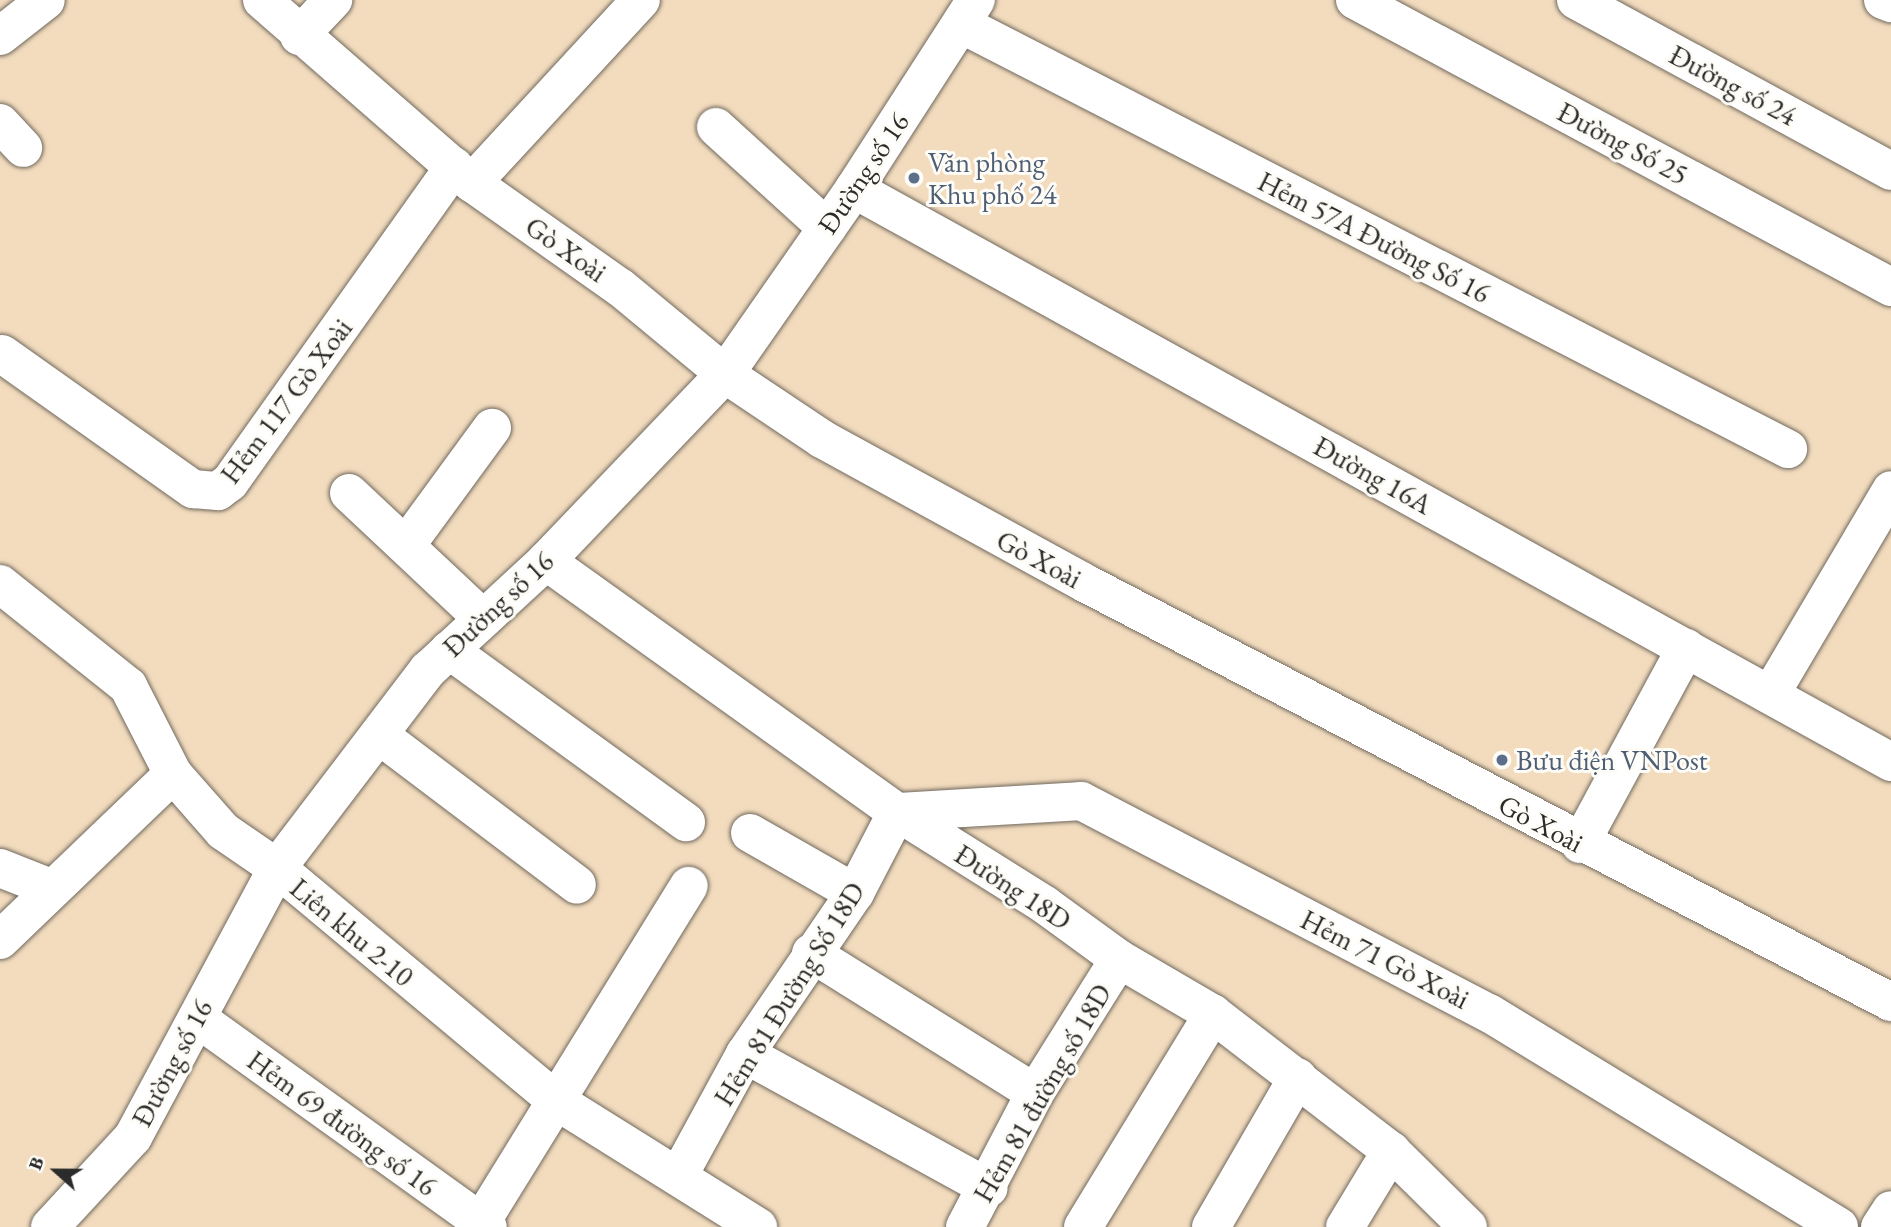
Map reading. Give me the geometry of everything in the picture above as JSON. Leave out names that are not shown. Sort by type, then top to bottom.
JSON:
[{"type":"street","points":[[0,36],[46,0]]},
{"type":"street","name":"Gò Xoài","points":[[262,0],[299,36],[463,175],[621,288],[725,374],[879,472],[1580,844],[1891,1002]]},
{"type":"street","points":[[299,36],[332,0]]},
{"type":"street","points":[[463,175],[641,0]]},
{"type":"street","name":"Đường Số 25","points":[[1354,0],[1891,287]]},
{"type":"street","name":"Đường số 24","points":[[1576,0],[1891,171]]},
{"type":"street","points":[[1884,0],[1891,3]]},
{"type":"street","name":"Đường số 16","points":[[50,1227],[133,1137],[277,868],[428,670],[546,561],[725,374],[854,189],[968,12]]},
{"type":"street","name":"Hẻm 57A Đường Số 16","points":[[968,12],[1788,449]]},
{"type":"street","points":[[716,127],[827,228]]},
{"type":"street","name":"Hẻm 117 Gò Xoài","points":[[2,354],[193,489],[218,491],[230,482],[463,175]]},
{"type":"street","name":"Đường 16A","points":[[854,189],[1770,695],[1889,756]]},
{"type":"street","points":[[407,544],[492,428]]},
{"type":"street","points":[[1770,695],[1891,490]]},
{"type":"street","points":[[349,493],[407,544],[483,619]]},
{"type":"street","name":"Đường 18D","points":[[546,561],[897,812],[1045,905],[1119,959],[1213,1014],[1391,1151],[1468,1227]]},
{"type":"street","name":"Liên khu 2-10","points":[[0,584],[128,686],[173,774],[223,831],[277,868],[558,1102],[679,1175],[758,1227]]},
{"type":"street","points":[[1580,844],[1686,648]]},
{"type":"street","points":[[449,650],[686,822]]},
{"type":"street","points":[[379,735],[577,885]]},
{"type":"street","points":[[0,940],[51,888],[173,774]]},
{"type":"street","name":"Hẻm 71 Gò Xoài","points":[[897,812],[1081,801],[1489,1013],[1839,1227]]},
{"type":"street","name":"Hẻm 81 Đường Số 18D","points":[[679,1175],[745,1054],[811,953],[855,893],[897,812]]},
{"type":"street","points":[[751,833],[855,893]]},
{"type":"street","points":[[0,868],[51,888]]},
{"type":"street","points":[[482,1226],[689,886]]},
{"type":"street","points":[[811,953],[1035,1093]]},
{"type":"street","name":"Hẻm 81 đường số 18D","points":[[965,1227],[989,1188],[1035,1093],[1119,959]]},
{"type":"street","points":[[1083,1227],[1213,1014]]},
{"type":"street","name":"Hẻm 69 đường số 16","points":[[197,1018],[482,1226]]},
{"type":"street","points":[[745,1054],[989,1188]]},
{"type":"street","points":[[1211,1227],[1298,1077]]},
{"type":"street","points":[[1345,1227],[1391,1151]]},
{"type":"street","points":[[1880,1227],[1891,1210]]},
{"type":"place","name":"Văn phòng Khu phố 24","points":[[914,178]]},
{"type":"place","name":"Bưu điện VNPost","points":[[1502,760]]}]
